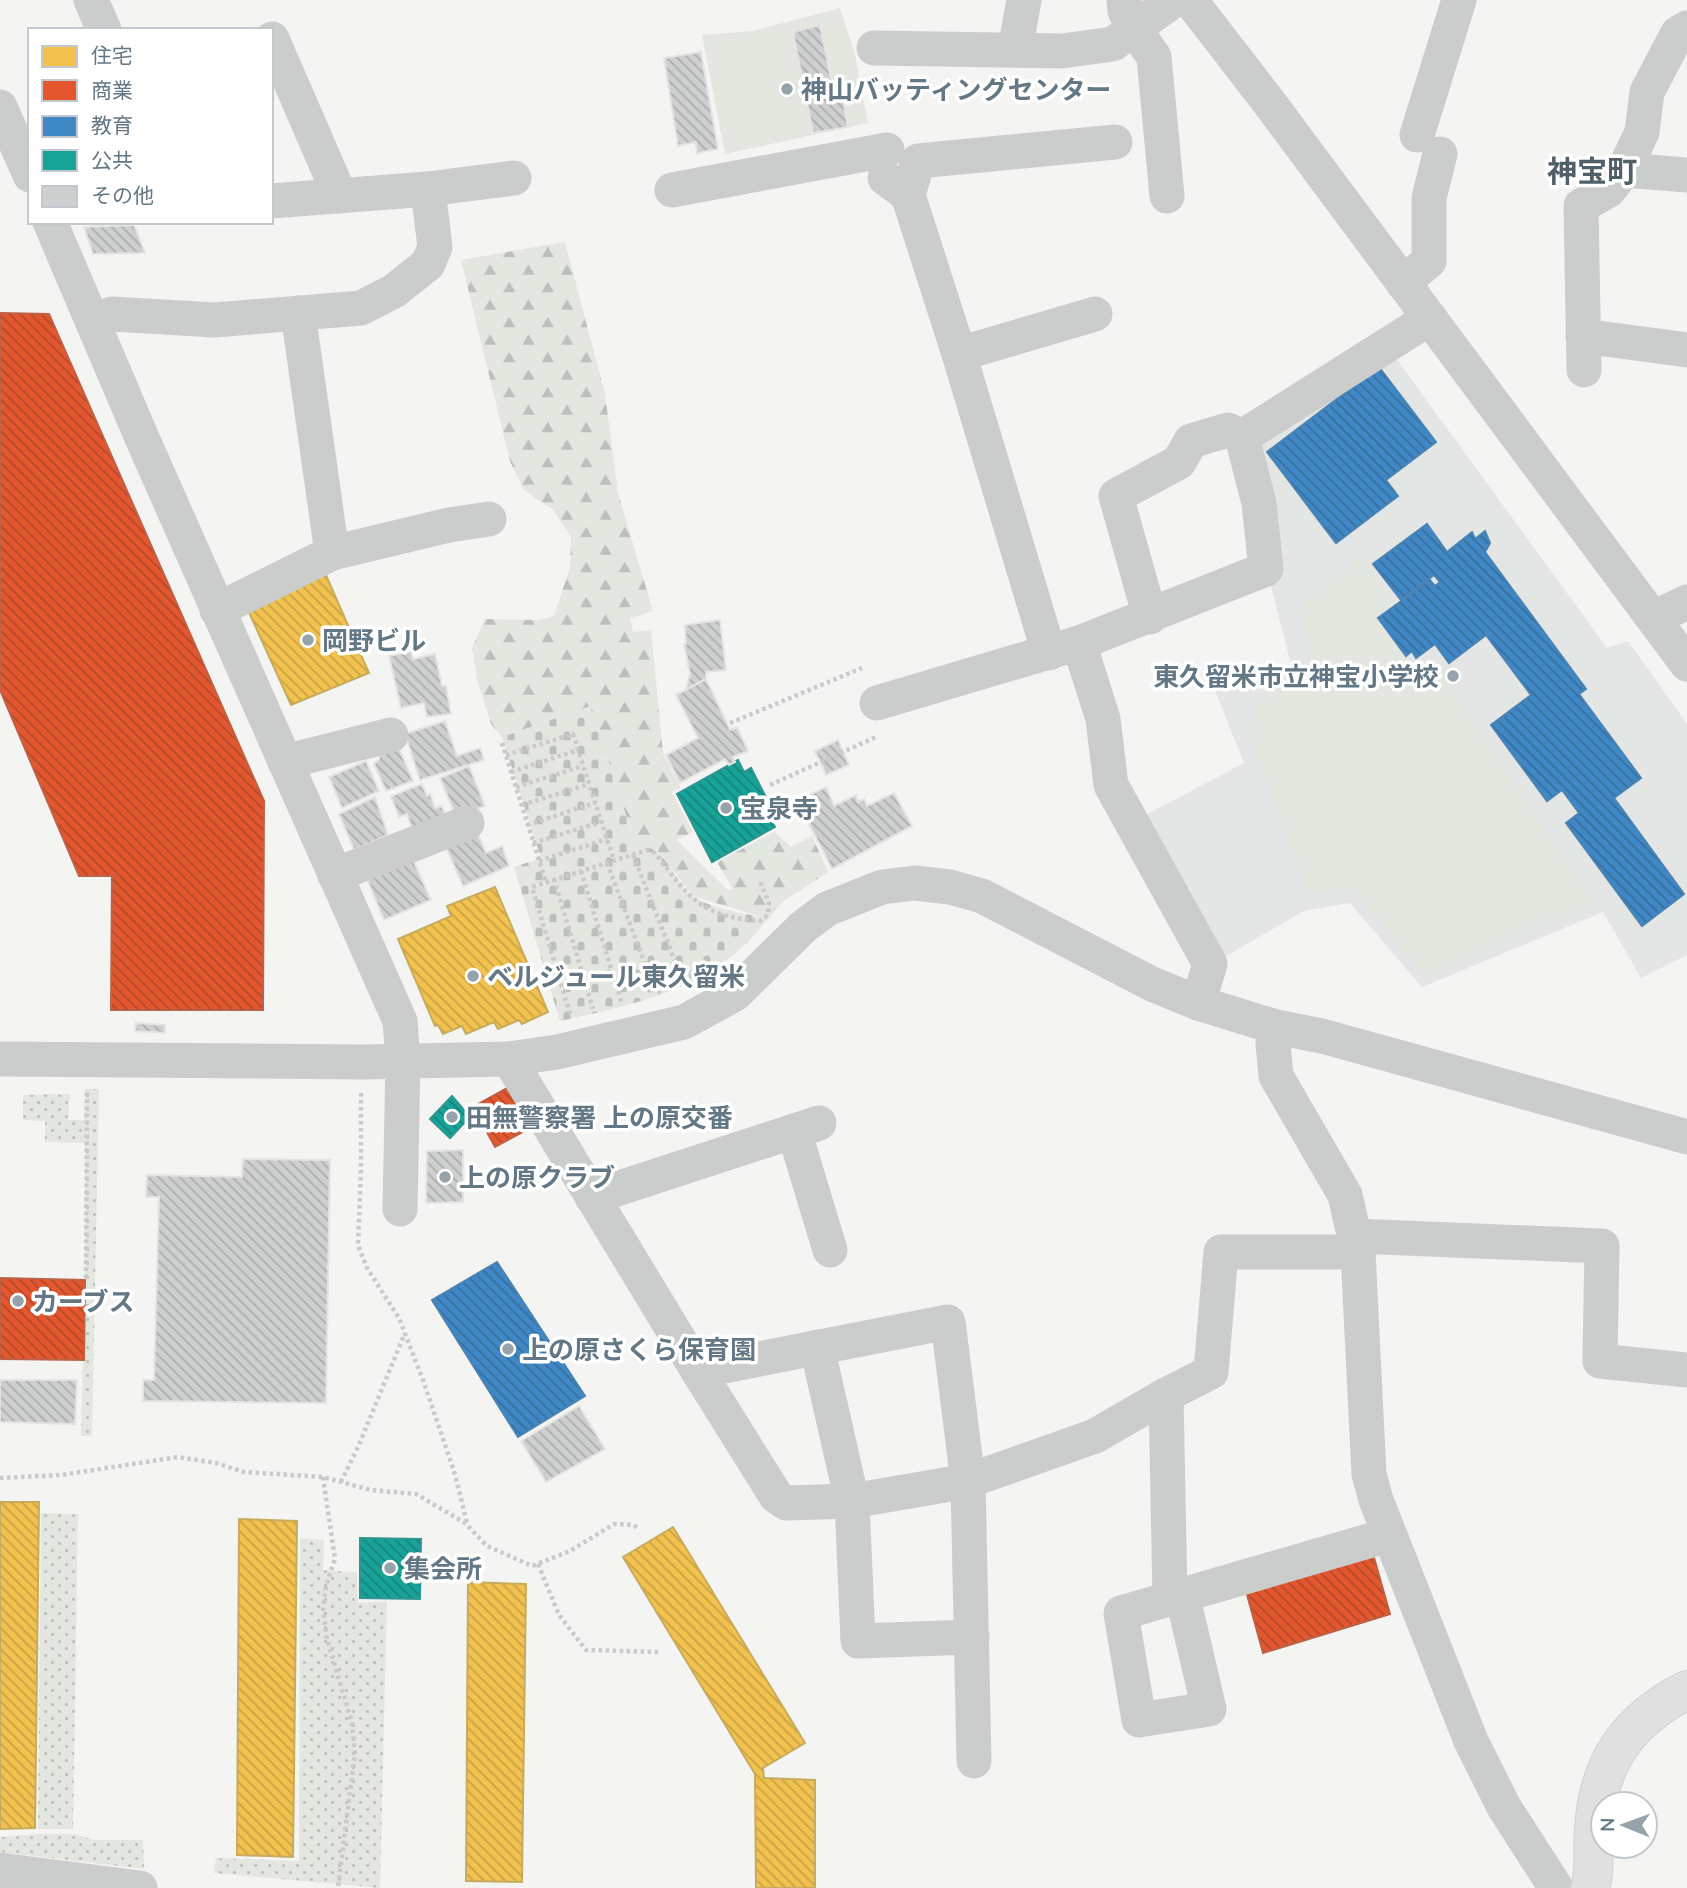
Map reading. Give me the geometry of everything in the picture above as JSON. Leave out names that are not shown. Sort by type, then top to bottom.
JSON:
[{"type":"main road","points":[[1590,1888],[1593,1878],[1597,1803],[1603,1775],[1613,1754],[1628,1733],[1648,1715],[1668,1699],[1687,1690]]},
{"type":"street","points":[[91,0],[103,28]]},
{"type":"street","points":[[1015,50],[1024,0]]},
{"type":"street","points":[[874,48],[1062,51],[1112,44],[1129,14],[1174,0]]},
{"type":"street","points":[[1190,0],[1687,664]]},
{"type":"street","points":[[1403,283],[1429,261],[1429,144],[1460,0]]},
{"type":"street","points":[[1129,14],[1154,57],[1167,196]]},
{"type":"street","points":[[1687,28],[1678,33],[1647,92],[1642,132],[1624,170],[1609,190],[1581,206],[1583,353],[1687,350]]},
{"type":"street","points":[[280,36],[340,196]]},
{"type":"street","points":[[0,107],[28,170]]},
{"type":"street","points":[[672,190],[893,174],[918,161],[1115,142]]},
{"type":"street","points":[[1624,170],[1687,175]]},
{"type":"street","points":[[893,174],[1064,648],[1103,719],[1111,785],[1210,964],[1198,1003]]},
{"type":"street","points":[[273,201],[514,178]]},
{"type":"street","points":[[93,321],[112,314],[215,320],[361,308],[394,291],[428,264],[435,247],[428,188]]},
{"type":"street","points":[[53,224],[217,610],[400,1021],[403,1060],[400,1209]]},
{"type":"street","points":[[298,313],[332,553]]},
{"type":"street","points":[[959,354],[1095,314]]},
{"type":"street","points":[[1242,437],[1430,318]]},
{"type":"street","points":[[877,720],[1150,617],[1266,569],[1259,503],[1242,437],[1228,430],[1191,441],[1179,462],[1116,496],[1150,617]]},
{"type":"street","points":[[217,610],[332,553],[449,525],[489,519]]},
{"type":"street","points":[[1654,618],[1687,602]]},
{"type":"street","points":[[285,762],[391,736]]},
{"type":"street","points":[[335,876],[467,823]]},
{"type":"street","points":[[0,1059],[364,1062],[509,1059],[557,1052],[684,1022],[735,994],[803,927],[827,909],[882,887],[915,883],[950,887],[982,896],[1152,984],[1198,1003],[1276,1027],[1322,1036],[1687,1137]]},
{"type":"street","points":[[1276,1027],[1273,1042],[1276,1076],[1345,1195],[1356,1244],[1369,1474],[1376,1500],[1487,1776],[1556,1888]]},
{"type":"street","points":[[509,1059],[698,1371],[776,1496],[786,1503],[852,1501],[968,1481],[1095,1436],[1211,1372],[1221,1252],[1356,1244],[1602,1247],[1600,1361],[1687,1370]]},
{"type":"street","points":[[592,1197],[806,1127],[830,1250]]},
{"type":"street","points":[[698,1371],[948,1322],[968,1481],[974,1761]]},
{"type":"street","points":[[817,1346],[852,1501],[858,1641],[972,1637]]},
{"type":"street","points":[[1166,1395],[1176,1595],[1209,1709],[1139,1720],[1121,1613],[1176,1595],[1389,1535]]},
{"type":"street","points":[[0,1870],[140,1888]]},
{"type":"path","points":[[730,723],[862,668]]},
{"type":"path","points":[[770,785],[877,720]]},
{"type":"path","points":[[506,755],[573,734],[614,861]]},
{"type":"path","points":[[502,743],[545,882]]},
{"type":"path","points":[[511,772],[578,750]]},
{"type":"path","points":[[516,788],[583,766]]},
{"type":"path","points":[[522,806],[589,785]]},
{"type":"path","points":[[527,825],[595,803]]},
{"type":"path","points":[[533,843],[601,822]]},
{"type":"path","points":[[539,861],[607,839]]},
{"type":"path","points":[[570,1014],[532,887],[647,850],[654,853],[689,897],[705,909],[760,921],[768,915],[769,903],[759,878]]},
{"type":"path","points":[[634,855],[675,961]]},
{"type":"path","points":[[607,863],[656,993],[689,980]]},
{"type":"path","points":[[581,871],[622,1003]]},
{"type":"path","points":[[554,879],[593,1009]]},
{"type":"path","points":[[361,1085],[358,1245],[367,1268],[399,1318],[405,1333],[446,1445],[467,1525]]},
{"type":"path","points":[[86,1278],[87,1086]]},
{"type":"path","points":[[341,1482],[405,1333]]},
{"type":"path","points":[[0,1478],[61,1475],[178,1457],[216,1463],[244,1472],[323,1477],[370,1490],[416,1494],[467,1525],[487,1546],[532,1566],[570,1551],[614,1524],[634,1525],[638,1529]]},
{"type":"path","points":[[323,1477],[335,1559],[326,1586],[323,1608],[327,1639],[352,1723],[355,1753],[338,1887]]},
{"type":"path","points":[[538,1564],[559,1615],[586,1650],[660,1652]]},
{"type":"shaded area","name":"東久留米市立神宝小学校","points":[[1386,356],[1398,361],[1607,648],[1628,641],[1687,724],[1687,955],[1641,978],[1603,912],[1422,987],[1350,903],[1304,911],[1221,959],[1140,818],[1244,763],[1214,688],[1291,664],[1269,579],[1251,444]]},
{"type":"green space","name":"神山バッティングセンター","points":[[840,8],[855,55],[868,123],[725,154],[702,35],[753,31]]},
{"type":"green space","points":[[565,242],[605,394],[618,493],[653,611],[630,618],[633,632],[651,630],[663,753],[681,788],[672,792],[693,832],[677,840],[728,890],[733,889],[717,862],[774,832],[791,847],[812,836],[828,872],[782,902],[768,919],[693,896],[657,850],[636,847],[591,706],[502,737],[491,724],[478,683],[472,648],[485,619],[539,620],[554,616],[570,567],[571,536],[552,509],[524,490],[510,461],[461,260]]},
{"type":"green space","points":[[1360,555],[1394,603],[1375,617],[1412,669],[1431,657],[1594,901],[1422,975],[1354,889],[1308,892],[1246,729],[1269,689],[1312,656],[1299,610]]},
{"type":"green space","points":[[591,706],[636,847],[655,851],[686,891],[701,901],[768,919],[738,951],[718,966],[676,989],[632,1004],[560,1021],[514,867],[541,858],[502,737]]},
{"type":"green space","points":[[85,1089],[99,1089],[92,1436],[81,1436],[85,1143],[45,1142],[45,1121],[23,1120],[23,1095],[70,1094],[68,1120],[84,1120]]},
{"type":"green space","points":[[41,1513],[78,1514],[73,1829],[38,1829]]},
{"type":"green space","points":[[300,1538],[324,1540],[323,1570],[357,1573],[358,1603],[387,1601],[380,1888],[214,1873],[216,1858],[299,1861]]},
{"type":"green space","points":[[75,1834],[93,1840],[143,1840],[144,1869],[0,1852],[0,1837]]},
{"type":"building: 住宅","name":"岡野ビル","points":[[325,573],[369,673],[291,705],[247,608]]},
{"type":"building: 住宅","name":"ベルジュール東久留米","points":[[495,887],[548,1012],[522,1024],[519,1020],[498,1029],[494,1022],[466,1034],[462,1026],[443,1034],[438,1025],[435,1026],[398,939],[451,916],[447,906]]},
{"type":"building: 住宅","points":[[0,1502],[39,1502],[35,1828],[0,1829]]},
{"type":"building: 住宅","points":[[239,1519],[297,1521],[293,1857],[237,1855]]},
{"type":"building: 住宅","points":[[673,1527],[805,1743],[763,1768],[764,1778],[815,1780],[815,1888],[756,1888],[755,1774],[623,1557]]},
{"type":"building: 住宅","points":[[468,1582],[526,1584],[522,1882],[466,1881]]},
{"type":"building: 商業","points":[[0,313],[49,314],[264,801],[263,1010],[111,1010],[112,876],[79,876],[0,690]]},
{"type":"building: 商業","points":[[507,1088],[530,1128],[495,1147],[473,1107]]},
{"type":"building: 商業","points":[[0,1278],[85,1280],[84,1360],[0,1359]]},
{"type":"building: 商業","points":[[1373,1554],[1390,1614],[1263,1653],[1246,1591]]},
{"type":"building: 教育","points":[[1379,367],[1436,442],[1386,480],[1398,496],[1336,543],[1267,452]]},
{"type":"building: 教育","points":[[1427,524],[1447,552],[1472,532],[1475,539],[1485,531],[1490,543],[1485,552],[1586,689],[1579,694],[1641,778],[1614,798],[1684,894],[1642,926],[1566,823],[1579,813],[1562,790],[1547,801],[1491,725],[1531,695],[1486,635],[1449,663],[1435,644],[1416,658],[1412,651],[1406,656],[1378,618],[1430,580],[1435,586],[1440,582],[1434,575],[1401,600],[1373,564]]},
{"type":"building: 教育","points":[[497,1262],[585,1396],[518,1437],[432,1300]]},
{"type":"building: 公共","points":[[738,760],[744,772],[751,768],[770,805],[764,809],[775,827],[712,862],[677,794]]},
{"type":"building: 公共","points":[[452,1096],[470,1117],[450,1138],[430,1119]]},
{"type":"building: 公共","name":"集会所","points":[[360,1538],[421,1539],[420,1599],[360,1598]]},
{"type":"building: その他","points":[[820,25],[832,84],[840,83],[848,127],[813,133],[793,32]]},
{"type":"building: その他","points":[[701,52],[718,149],[697,153],[696,142],[678,146],[664,58]]},
{"type":"building: その他","points":[[134,225],[145,253],[93,254],[84,227]]},
{"type":"building: その他","points":[[720,620],[726,670],[706,672],[706,679],[686,690],[690,674],[684,644],[685,625]]},
{"type":"building: その他","points":[[411,651],[413,659],[435,654],[442,686],[446,686],[451,714],[427,717],[424,703],[401,708],[389,656]]},
{"type":"building: その他","points":[[706,679],[730,730],[737,727],[748,751],[733,757],[735,762],[729,765],[725,759],[680,783],[666,755],[698,738],[676,695]]},
{"type":"building: その他","points":[[445,721],[457,756],[480,748],[484,760],[420,780],[405,734]]},
{"type":"building: その他","points":[[838,740],[849,765],[826,775],[815,751]]},
{"type":"building: その他","points":[[399,748],[413,781],[386,791],[374,764],[379,756]]},
{"type":"building: その他","points":[[366,761],[379,791],[342,808],[329,777]]},
{"type":"building: その他","points":[[469,766],[485,806],[456,816],[440,778]]},
{"type":"building: その他","points":[[422,784],[427,796],[430,794],[435,808],[442,806],[446,819],[413,832],[407,814],[399,817],[391,796]]},
{"type":"building: その他","points":[[826,787],[834,806],[856,795],[858,802],[864,799],[867,806],[894,793],[912,826],[832,869],[807,820],[816,814],[807,796]]},
{"type":"building: その他","points":[[375,797],[388,835],[354,850],[339,814]]},
{"type":"building: その他","points":[[476,830],[486,853],[502,846],[509,866],[463,886],[445,845]]},
{"type":"building: その他","points":[[412,857],[431,900],[384,920],[366,877]]},
{"type":"building: その他","points":[[136,1023],[165,1025],[165,1033],[135,1031]]},
{"type":"building: その他","name":"上の原クラブ","points":[[463,1150],[463,1202],[426,1203],[427,1151]]},
{"type":"building: その他","points":[[243,1159],[330,1160],[326,1403],[143,1401],[143,1380],[154,1380],[159,1197],[146,1197],[147,1175],[242,1177]]},
{"type":"building: その他","points":[[0,1380],[77,1380],[75,1424],[0,1422]]},
{"type":"building: その他","points":[[579,1406],[605,1449],[546,1482],[521,1441]]},
{"type":"place","name":"神山バッティングセンター","points":[[787,89]]},
{"type":"place","name":"岡野ビル","points":[[308,640]]},
{"type":"place","name":"東久留米市立神宝小学校","points":[[1453,676]]},
{"type":"place","name":"宝泉寺","points":[[726,808]]},
{"type":"place","name":"ベルジュール東久留米","points":[[473,976]]},
{"type":"place","name":"田無警察署 上の原交番","points":[[452,1117]]},
{"type":"place","name":"上の原クラブ","points":[[445,1177]]},
{"type":"place","name":"カーブス","points":[[18,1301]]},
{"type":"place","name":"上の原さくら保育園","points":[[508,1349]]},
{"type":"place","name":"集会所","points":[[390,1568]]},
{"type":"district","name":"神宝町","points":[[1592,171]]}]
